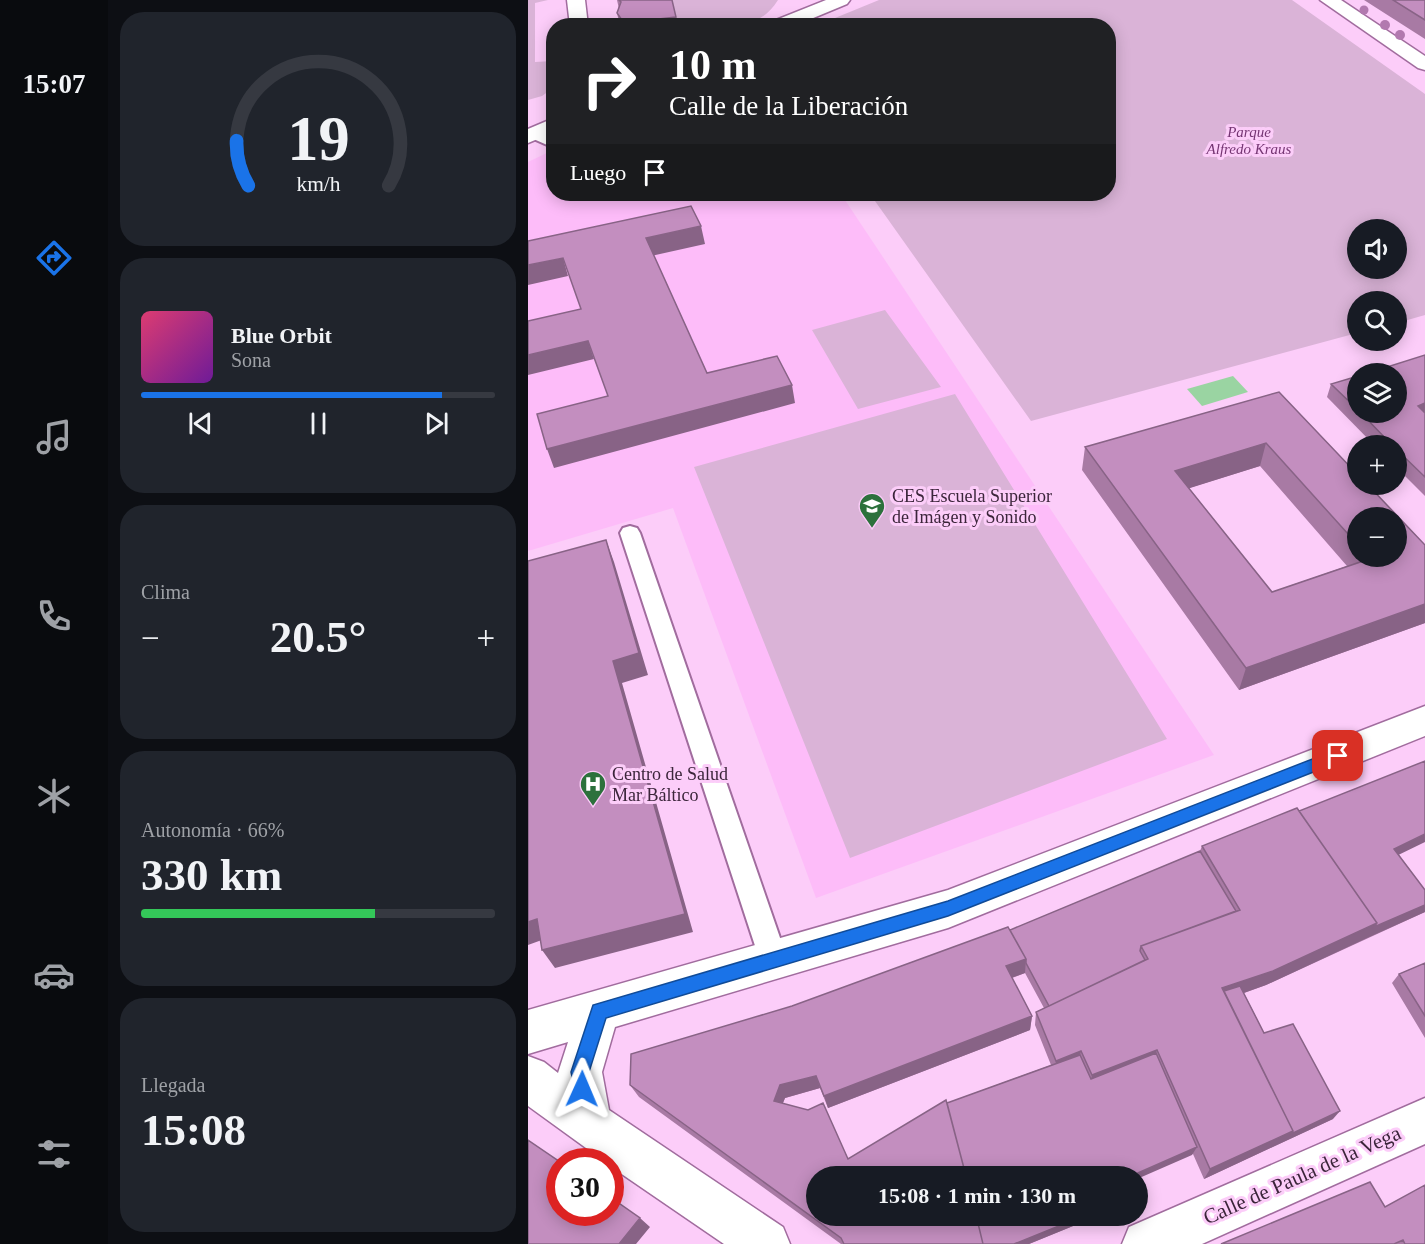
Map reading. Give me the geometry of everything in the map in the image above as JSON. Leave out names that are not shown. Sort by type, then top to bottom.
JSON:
[{"type":"street","points":[[576,0],[578,18]]},
{"type":"street","points":[[782,18],[797,0]]},
{"type":"street","points":[[796,18],[841,0]]},
{"type":"street","points":[[1329,0],[1425,64]]},
{"type":"street","points":[[531,136],[546,128]]},
{"type":"street","points":[[528,1032],[948,909],[1425,721]]},
{"type":"street","points":[[588,1123],[580,1072],[599,1011]]},
{"type":"street","points":[[528,1078],[588,1123],[766,1244]]},
{"type":"street","name":"Calle de Paula de la Vega","points":[[1146,1244],[1425,1121]]},
{"type":"lane","points":[[531,136],[546,141]]},
{"type":"lane","points":[[630,533],[774,961]]},
{"type":"shaded area","name":"CES Escuela Superior de Imágen y Sonido","points":[[546,153],[546,201],[846,201],[1214,755],[816,898],[673,508],[528,551],[528,162]]},
{"type":"shaded area","points":[[1233,376],[1248,392],[1202,406],[1187,389]]},
{"type":"green space","points":[[528,0],[548,0],[535,3],[535,62],[546,61],[546,93],[528,100]]},
{"type":"green space","points":[[672,0],[778,0],[759,18],[676,18]]},
{"type":"green space","name":"Parque Alfredo Kraus","points":[[879,0],[1292,0],[1425,94],[1425,315],[1407,320],[1407,291],[1347,291],[1347,336],[1031,421],[875,201],[1116,201],[1116,18],[835,18]]},
{"type":"green space","points":[[885,310],[941,387],[858,409],[812,330]]},
{"type":"green space","points":[[955,394],[1167,739],[850,858],[694,467]]},
{"type":"building","points":[[619,0],[672,0],[676,17],[620,18],[617,13],[621,2]]},
{"type":"building","points":[[1393,0],[1425,0],[1425,20]]},
{"type":"building","points":[[691,206],[701,226],[646,238],[707,373],[777,356],[792,385],[547,449],[537,414],[608,396],[588,341],[528,355],[528,321],[581,309],[563,258],[528,265],[528,241]]},
{"type":"building","points":[[1425,355],[1425,403],[1418,406],[1425,413],[1425,477],[1407,460],[1407,435],[1382,435],[1371,423],[1407,423],[1407,363],[1400,363]]},
{"type":"building","points":[[1347,379],[1347,399],[1331,384]]},
{"type":"building","points":[[1279,392],[1347,463],[1347,495],[1377,495],[1389,507],[1347,507],[1347,533],[1266,443],[1175,471],[1272,592],[1347,566],[1407,567],[1407,526],[1425,545],[1425,604],[1246,668],[1085,447]]},
{"type":"building","name":"Centro de Salud Mar Báltico","points":[[606,540],[639,653],[613,661],[685,914],[542,950],[537,919],[528,922],[528,561]]},
{"type":"building","points":[[1425,761],[1425,834],[1394,849],[1425,890],[1425,905],[1374,927],[1377,923],[1299,811]]},
{"type":"building","points":[[1297,808],[1377,923],[1273,971],[1222,988],[1293,1131],[1210,1169],[1157,1050],[1092,1075],[1081,1051],[1056,1061],[1036,1012],[1148,959],[1141,946],[1240,910],[1202,846]]},
{"type":"building","points":[[1200,851],[1236,911],[1141,946],[1140,951],[1145,960],[1049,1006],[1010,930]]},
{"type":"building","points":[[1008,927],[1026,959],[1006,966],[1032,1016],[824,1096],[816,1076],[780,1085],[774,1101],[808,1110],[823,1103],[848,1159],[946,1100],[963,1166],[806,1166],[806,1213],[630,1085],[631,1054],[792,1006]]},
{"type":"building","points":[[1425,963],[1425,1016],[1399,974]]},
{"type":"building","points":[[1240,986],[1264,1033],[1293,1024],[1340,1111],[1291,1134],[1293,1131],[1224,991]]},
{"type":"building","points":[[1156,1053],[1197,1147],[1148,1169],[1148,1166],[963,1166],[947,1103],[1080,1055],[1091,1079]]},
{"type":"building","points":[[528,1140],[546,1152],[546,1226],[624,1226],[624,1207],[640,1218],[619,1244],[528,1244]]},
{"type":"building","points":[[1370,1182],[1385,1207],[1425,1185],[1425,1244],[1405,1244],[1403,1240],[1394,1244],[1221,1244]]},
{"type":"building","points":[[824,1226],[979,1226],[983,1244],[844,1244],[841,1238]]},
{"type":"building","points":[[979,1226],[1059,1226],[1014,1244],[983,1244]]},
{"type":"place","name":"CES Escuela Superior de Imágen y Sonido","points":[[872,529]]},
{"type":"place","name":"Centro de Salud Mar Báltico","points":[[593,807]]},
{"type":"route","points":[[582,1089],[580,1072],[599,1011],[948,909],[1338,756]]}]
